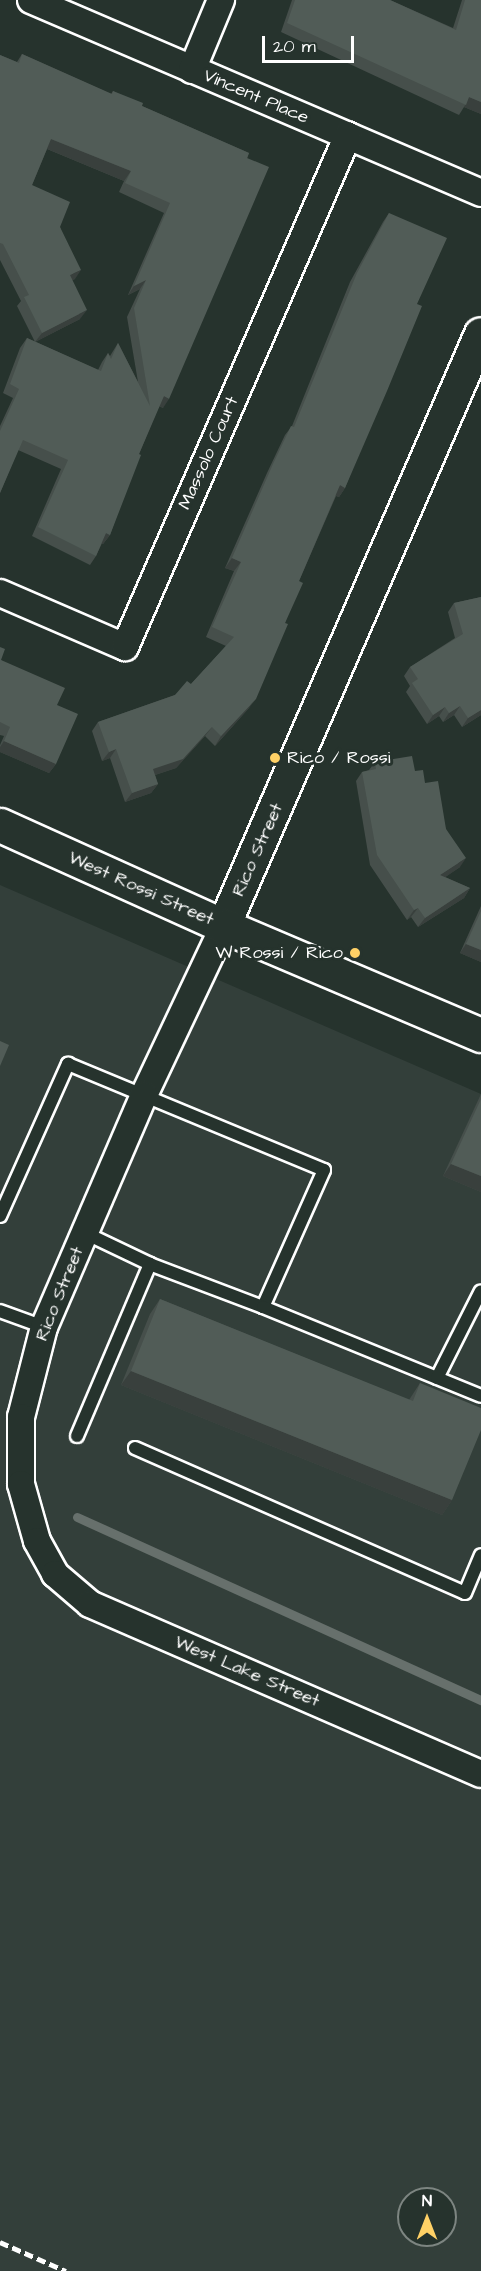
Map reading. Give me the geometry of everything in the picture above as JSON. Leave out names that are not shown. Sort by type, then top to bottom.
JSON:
[{"type":"main road","name":"West Rossi Street","points":[[0,825],[224,926],[481,1035]]},
{"type":"street","name":"Vincent Place","points":[[31,0],[481,193]]},
{"type":"street","points":[[192,70],[221,0]]},
{"type":"street","name":"Massolo Court","points":[[0,593],[125,647],[348,135]]},
{"type":"street","name":"Rico Street","points":[[37,1540],[21,1484],[21,1417],[44,1327],[144,1095],[224,926],[481,334]]},
{"type":"street","name":"West Lake Street","points":[[37,1540],[55,1574],[90,1604],[481,1774]]},
{"type":"lane","points":[[0,1216],[68,1064],[324,1170],[263,1307]]},
{"type":"lane","points":[[85,1233],[150,1264],[263,1307],[481,1396]]},
{"type":"lane","points":[[77,1436],[150,1264]]},
{"type":"lane","points":[[438,1378],[481,1291]]},
{"type":"lane","points":[[0,1311],[44,1327]]},
{"type":"lane","points":[[135,1448],[465,1593],[481,1556]]},
{"type":"shaded area","points":[[0,885],[481,1094],[481,2271],[0,2271]]},
{"type":"building","points":[[295,0],[390,0],[456,30],[465,0],[481,0],[481,102],[469,97],[466,105],[287,23]]},
{"type":"building","points":[[22,54],[112,94],[113,91],[143,103],[142,106],[249,153],[247,158],[269,167],[169,399],[164,396],[139,454],[141,455],[110,535],[106,533],[96,556],[38,527],[68,460],[23,440],[0,493],[0,431],[19,389],[10,384],[27,338],[101,371],[108,353],[111,359],[118,343],[150,406],[134,308],[146,280],[134,286],[170,203],[125,183],[131,171],[51,139],[32,185],[70,202],[60,227],[81,270],[70,275],[87,310],[42,333],[24,297],[29,295],[3,244],[0,243],[0,55],[19,63]]},
{"type":"building","points":[[389,213],[447,238],[417,304],[422,306],[387,391],[345,488],[340,485],[299,581],[303,583],[256,699],[221,736],[212,727],[183,759],[153,769],[158,784],[132,793],[116,749],[109,752],[98,722],[175,695],[187,681],[191,684],[234,637],[212,627],[241,562],[232,558],[273,464],[291,426],[294,427],[357,273]]},
{"type":"building","points":[[481,597],[481,710],[468,718],[460,706],[449,713],[445,707],[433,715],[412,683],[418,679],[410,667],[463,634],[454,603]]},
{"type":"building","points":[[0,647],[5,649],[1,660],[65,688],[57,705],[78,714],[56,764],[4,741],[10,727],[0,722]]},
{"type":"building","points":[[412,756],[415,771],[423,770],[425,783],[438,781],[446,829],[466,858],[440,875],[470,888],[425,918],[418,908],[414,910],[377,855],[362,772],[376,769],[375,762]]},
{"type":"building","points":[[481,911],[481,950],[466,944]]},
{"type":"building","points":[[0,1041],[9,1045],[0,1066]]},
{"type":"building","points":[[481,1099],[481,1176],[451,1164]]},
{"type":"building","points":[[160,1299],[413,1401],[420,1383],[481,1408],[481,1430],[452,1500],[131,1371]]},
{"type":"waterway","points":[[77,1517],[481,1700]]},
{"type":"railway","points":[[0,2242],[66,2271]]},
{"type":"place","name":"Rico / Rossi","points":[[275,758]]},
{"type":"place","name":"W Rossi / Rico","points":[[355,953]]}]
